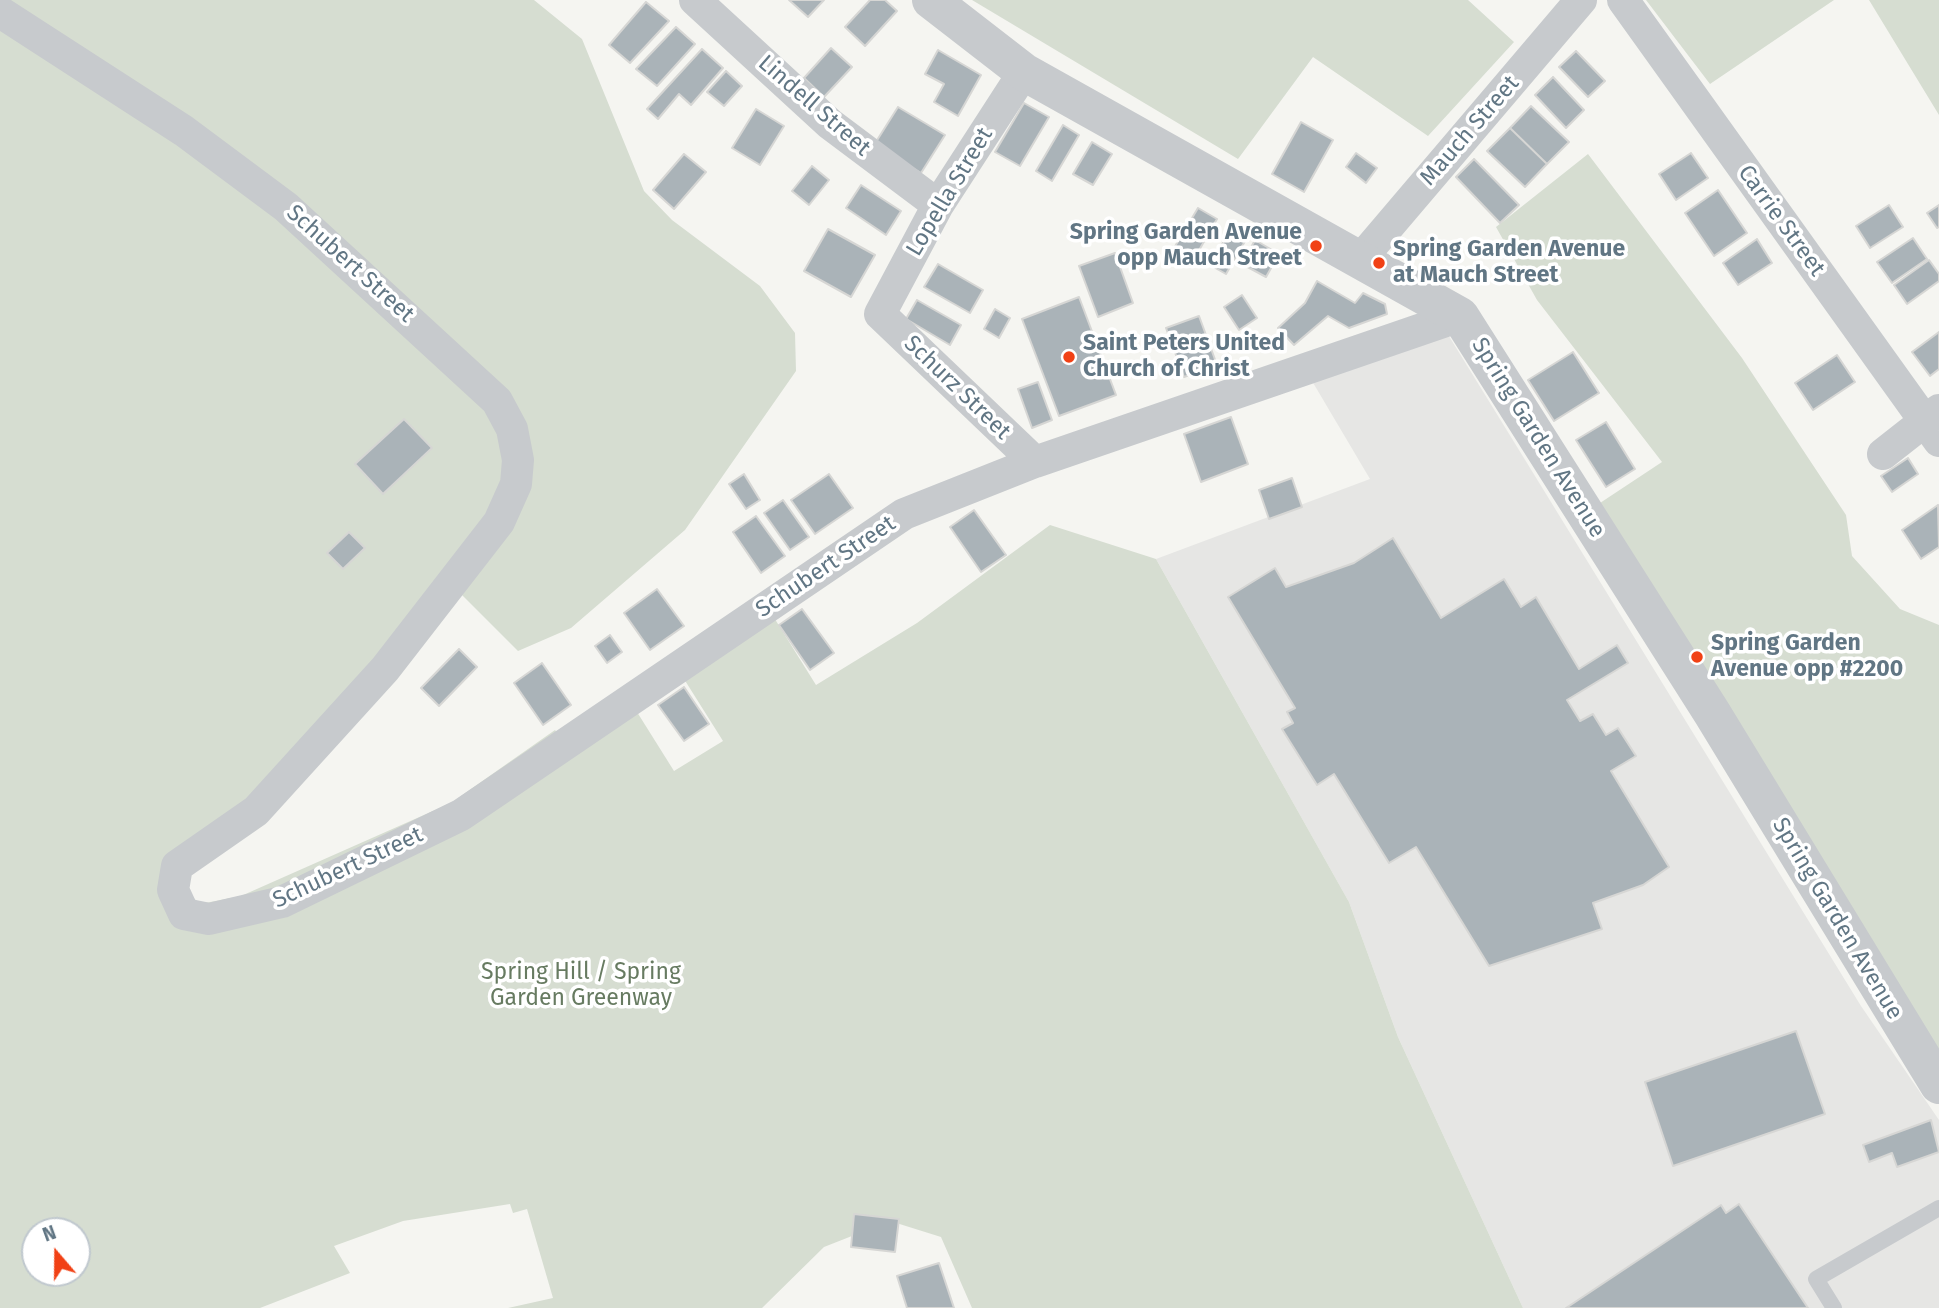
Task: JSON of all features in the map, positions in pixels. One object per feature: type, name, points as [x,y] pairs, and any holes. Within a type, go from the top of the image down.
[{"type":"street","name":"Lindell Street","points":[[695,0],[830,124],[938,205]]},
{"type":"street","name":"Spring Garden Avenue","points":[[932,0],[1024,72],[1460,316],[1712,713],[1939,1085]]},
{"type":"street","name":"Mauch Street","points":[[1359,261],[1581,0]]},
{"type":"street","name":"Carrie Street","points":[[1623,0],[1934,424]]},
{"type":"street","name":"Schubert Street","points":[[0,12],[184,131],[286,207],[497,401],[512,429],[518,460],[516,484],[499,522],[385,669],[256,811],[177,866],[173,890],[184,914],[209,919],[282,902],[461,815],[904,514],[1035,463],[1460,316]]},
{"type":"street","name":"Lopella Street","points":[[880,314],[938,205],[1024,72]]},
{"type":"street","name":"Schurz Street","points":[[880,314],[1035,463]]},
{"type":"street","points":[[1883,454],[1934,424]]},
{"type":"lane","points":[[1834,1308],[1816,1279],[1939,1208]]},
{"type":"shaded area","points":[[1447,333],[1861,1006],[1939,1120],[1939,1308],[1523,1308],[1398,1037],[1349,902],[1156,559],[1370,479],[1312,381]]},
{"type":"green space","name":"Spring Hill / Spring Garden Greenway","points":[[0,0],[534,0],[582,39],[644,191],[672,220],[760,286],[795,333],[796,371],[685,530],[571,628],[518,651],[460,593],[188,869],[184,889],[200,904],[241,896],[451,803],[555,730],[565,744],[637,712],[674,771],[723,741],[684,679],[773,616],[816,685],[917,623],[1050,525],[1156,559],[1349,902],[1398,1037],[1523,1308],[972,1308],[941,1237],[890,1221],[824,1247],[762,1308],[508,1308],[553,1298],[527,1209],[513,1213],[510,1204],[403,1221],[334,1246],[350,1273],[260,1308],[0,1308]]},
{"type":"green space","points":[[972,0],[1468,0],[1514,42],[1428,136],[1313,57],[1238,159]]},
{"type":"green space","points":[[1646,0],[1834,0],[1710,84]]},
{"type":"green space","points":[[1869,0],[1939,0],[1939,115]]},
{"type":"green space","points":[[1588,154],[1742,358],[1846,515],[1852,556],[1900,609],[1939,625],[1939,1053],[1600,503],[1662,462],[1537,300],[1496,227]]},
{"type":"building","points":[[789,0],[824,0],[808,17]]},
{"type":"building","points":[[870,0],[885,0],[897,11],[865,46],[845,27]]},
{"type":"building","points":[[646,2],[669,21],[630,63],[609,45]]},
{"type":"building","points":[[676,27],[695,44],[657,86],[636,69]]},
{"type":"building","points":[[831,48],[852,67],[824,97],[804,78]]},
{"type":"building","points":[[702,49],[723,68],[691,105],[679,94],[658,119],[647,109]]},
{"type":"building","points":[[938,50],[981,75],[958,116],[934,102],[944,84],[925,74]]},
{"type":"building","points":[[1576,51],[1605,81],[1588,97],[1559,67]]},
{"type":"building","points":[[726,71],[742,86],[724,106],[707,92]]},
{"type":"building","points":[[1553,77],[1584,110],[1566,128],[1535,95]]},
{"type":"building","points":[[1024,103],[1049,117],[1020,166],[995,152]]},
{"type":"building","points":[[1531,106],[1569,142],[1547,164],[1510,128]]},
{"type":"building","points":[[898,107],[945,135],[921,173],[874,145]]},
{"type":"building","points":[[756,109],[784,126],[760,165],[732,148]]},
{"type":"building","points":[[1301,122],[1333,140],[1304,192],[1272,174]]},
{"type":"building","points":[[1063,125],[1079,135],[1052,181],[1036,171]]},
{"type":"building","points":[[1510,128],[1547,164],[1525,187],[1487,151]]},
{"type":"building","points":[[1092,142],[1112,154],[1093,185],[1073,174]]},
{"type":"building","points":[[1356,153],[1377,168],[1366,183],[1346,167]]},
{"type":"building","points":[[1691,153],[1708,178],[1676,200],[1659,174]]},
{"type":"building","points":[[684,154],[706,172],[674,209],[653,190]]},
{"type":"building","points":[[1474,159],[1519,205],[1500,223],[1456,177]]},
{"type":"building","points":[[812,166],[829,180],[809,205],[792,191]]},
{"type":"building","points":[[861,185],[901,211],[886,235],[846,208]]},
{"type":"building","points":[[1718,190],[1747,233],[1714,256],[1685,213]]},
{"type":"building","points":[[1889,205],[1903,227],[1870,248],[1856,226]]},
{"type":"building","points":[[1939,205],[1939,227],[1937,228],[1927,213]]},
{"type":"building","points":[[1198,208],[1217,219],[1194,259],[1174,248]]},
{"type":"building","points":[[1232,227],[1248,236],[1226,274],[1210,265]]},
{"type":"building","points":[[828,229],[875,255],[851,297],[804,271]]},
{"type":"building","points":[[1913,238],[1927,259],[1892,283],[1877,262]]},
{"type":"building","points":[[1757,239],[1772,263],[1738,285],[1723,263]]},
{"type":"building","points":[[1255,240],[1279,254],[1266,277],[1242,264]]},
{"type":"building","points":[[1115,253],[1133,303],[1098,317],[1079,266]]},
{"type":"building","points":[[1929,260],[1939,274],[1939,281],[1907,304],[1894,285]]},
{"type":"building","points":[[938,264],[983,290],[970,313],[924,287]]},
{"type":"building","points":[[1317,281],[1355,303],[1363,293],[1385,304],[1387,314],[1349,328],[1328,316],[1294,345],[1278,328],[1305,303]]},
{"type":"building","points":[[1242,295],[1257,318],[1239,330],[1224,307]]},
{"type":"building","name":"Saint Peters United Church of Christ","points":[[1079,297],[1116,395],[1059,416],[1022,319]]},
{"type":"building","points":[[917,300],[961,325],[950,345],[906,319]]},
{"type":"building","points":[[995,309],[1010,318],[999,338],[984,329]]},
{"type":"building","points":[[1199,316],[1217,365],[1184,377],[1166,328]]},
{"type":"building","points":[[1939,332],[1939,369],[1930,376],[1912,352]]},
{"type":"building","points":[[1573,352],[1599,393],[1554,421],[1528,380]]},
{"type":"building","points":[[1837,355],[1855,382],[1813,410],[1795,383]]},
{"type":"building","points":[[1038,382],[1052,420],[1032,428],[1018,389]]},
{"type":"building","points":[[1231,417],[1248,464],[1201,482],[1184,434]]},
{"type":"building","points":[[404,419],[432,448],[383,494],[355,464]]},
{"type":"building","points":[[1606,422],[1635,469],[1606,487],[1576,440]]},
{"type":"building","points":[[1908,458],[1918,474],[1892,492],[1881,476]]},
{"type":"building","points":[[744,474],[760,500],[746,509],[729,484]]},
{"type":"building","points":[[829,474],[853,508],[815,534],[791,500]]},
{"type":"building","points":[[1292,478],[1302,507],[1269,519],[1259,490]]},
{"type":"building","points":[[783,500],[809,537],[790,550],[764,513]]},
{"type":"building","points":[[1938,505],[1939,547],[1921,559],[1902,530]]},
{"type":"building","points":[[974,510],[1006,555],[981,572],[950,527]]},
{"type":"building","points":[[756,516],[785,556],[761,573],[733,532]]},
{"type":"building","points":[[349,532],[365,548],[343,569],[327,553]]},
{"type":"building","points":[[1393,538],[1441,618],[1504,579],[1521,607],[1536,597],[1579,669],[1617,645],[1628,663],[1567,700],[1580,721],[1593,714],[1606,735],[1618,728],[1636,756],[1611,771],[1669,867],[1643,885],[1593,903],[1602,929],[1489,966],[1416,847],[1389,863],[1334,774],[1317,785],[1282,729],[1293,723],[1287,712],[1295,708],[1228,597],[1275,568],[1286,587],[1354,563]]},
{"type":"building","points":[[657,589],[684,626],[650,650],[624,613]]},
{"type":"building","points":[[802,609],[834,653],[810,670],[779,625]]},
{"type":"building","points":[[610,635],[622,652],[607,663],[595,646]]},
{"type":"building","points":[[459,649],[477,667],[439,706],[421,688]]},
{"type":"building","points":[[542,663],[571,705],[543,725],[514,683]]},
{"type":"building","points":[[684,687],[709,724],[684,741],[658,705]]},
{"type":"building","points":[[1796,1031],[1825,1114],[1673,1166],[1645,1082]]},
{"type":"building","points":[[1931,1120],[1939,1152],[1897,1167],[1892,1153],[1869,1162],[1863,1145]]},
{"type":"building","points":[[1739,1204],[1808,1308],[1566,1308],[1721,1205],[1726,1213]]},
{"type":"building","points":[[854,1214],[899,1219],[895,1252],[851,1247]]},
{"type":"building","points":[[939,1263],[954,1308],[907,1308],[897,1276]]},
{"type":"place","name":"Spring Garden Avenue opp Mauch Street","points":[[1316,246]]},
{"type":"place","name":"Spring Garden Avenue at Mauch Street","points":[[1379,263]]},
{"type":"place","name":"Saint Peters United Church of Christ","points":[[1069,357]]},
{"type":"place","name":"Spring Garden Avenue opp #2200","points":[[1697,657]]}]
